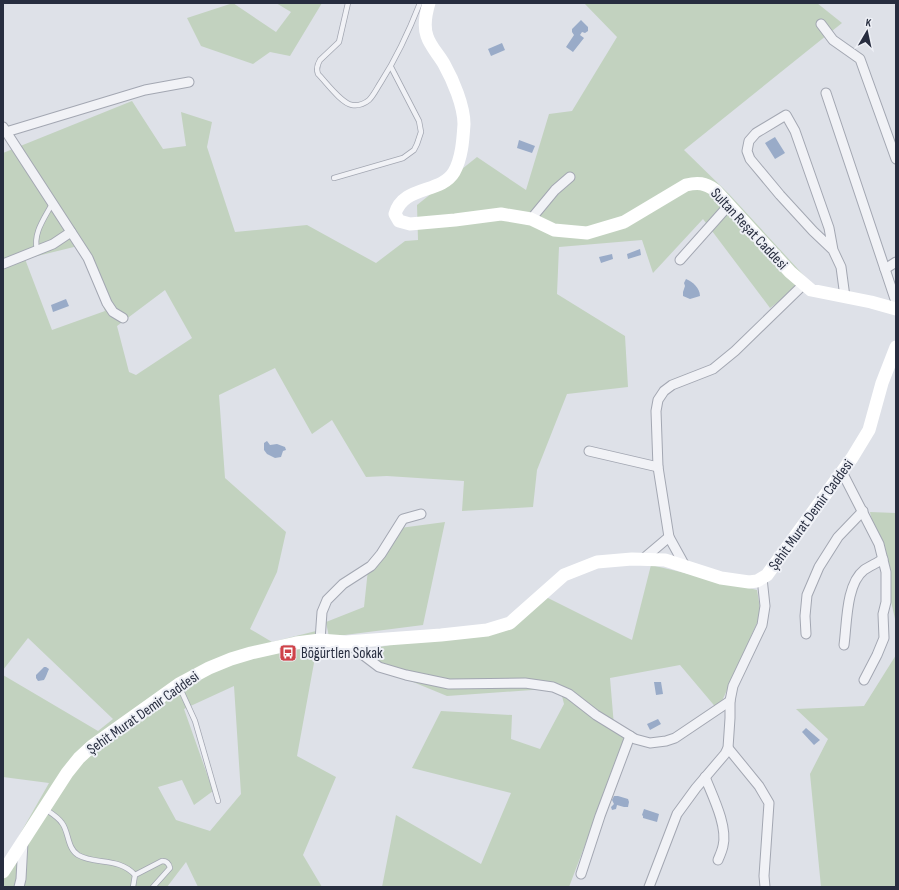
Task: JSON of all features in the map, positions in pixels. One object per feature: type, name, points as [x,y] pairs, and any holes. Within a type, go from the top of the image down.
[{"type":"street","name":"Sultan Reşat Caddesi","points":[[429,3],[425,18],[427,36],[445,66],[461,102],[464,123],[460,159],[454,173],[443,183],[415,193],[401,201],[395,214],[397,218],[404,223],[410,224],[455,220],[501,214],[531,219],[554,230],[587,233],[624,222],[686,185],[696,182],[707,184],[715,190],[790,272],[810,290],[871,302],[896,310]]},
{"type":"street","points":[[821,24],[834,40],[860,59],[896,159]]},
{"type":"street","points":[[123,318],[113,312],[107,304],[91,264],[5,130],[145,90],[189,82]]},
{"type":"street","points":[[826,93],[896,302]]},
{"type":"street","points":[[833,250],[813,231],[780,195],[750,159],[747,151],[749,141],[756,133],[786,115],[795,131],[829,228],[833,250],[841,267],[845,297]]},
{"type":"street","points":[[531,219],[555,190],[570,177]]},
{"type":"street","points":[[680,260],[729,205]]},
{"type":"street","points":[[3,264],[54,244],[71,232]]},
{"type":"street","points":[[885,269],[896,262]]},
{"type":"street","points":[[685,566],[668,537],[658,468],[656,411],[658,400],[664,391],[672,385],[713,369],[735,351],[804,284]]},
{"type":"street","name":"Şehit Murat Demir Caddesi","points":[[3,872],[67,773],[92,746],[178,684],[209,668],[251,652],[320,640],[346,642],[487,630],[510,623],[564,575],[597,562],[632,558],[665,560],[722,578],[749,582],[757,581],[767,575],[852,458],[869,430],[882,383],[893,360],[896,346]]},
{"type":"street","points":[[589,451],[658,468]]},
{"type":"street","points":[[842,472],[879,544],[886,572],[886,602],[883,614],[884,638],[864,680]]},
{"type":"street","points":[[806,634],[805,616],[807,595],[818,567],[838,537],[863,511]]},
{"type":"street","points":[[320,640],[322,612],[328,600],[343,584],[371,566],[382,554],[403,519],[421,514]]},
{"type":"street","points":[[642,559],[668,537]]},
{"type":"street","points":[[844,645],[853,583],[863,571],[883,559]]},
{"type":"street","points":[[649,887],[677,814],[705,777],[725,754],[728,748],[730,701],[733,686],[762,625],[765,606],[762,578]]},
{"type":"street","points":[[346,642],[379,667],[442,683],[524,683],[553,687],[569,694],[596,715],[635,739],[650,743],[671,740],[730,701]]},
{"type":"street","points":[[581,874],[600,816],[630,736]]},
{"type":"street","points":[[728,748],[759,786],[769,803],[764,876],[765,887]]},
{"type":"street","points":[[705,777],[720,817],[724,834],[724,845],[718,860]]},
{"type":"street","points":[[19,887],[22,879],[23,841]]},
{"type":"lane","points":[[348,3],[339,42],[318,63],[317,71],[318,74],[343,100],[352,105],[358,106],[370,99],[391,66],[410,30],[420,3]]},
{"type":"lane","points":[[334,178],[403,158],[409,155],[418,144],[421,132],[419,121],[391,66]]},
{"type":"lane","points":[[37,250],[36,240],[38,230],[52,204]]},
{"type":"lane","points":[[178,684],[195,721],[218,801]]},
{"type":"lane","points":[[44,808],[58,818],[63,824],[71,848],[75,853],[82,857],[121,865],[129,869],[135,875]]},
{"type":"lane","points":[[135,875],[162,861],[166,862],[170,868],[153,887]]},
{"type":"lane","points":[[133,887],[135,875]]},
{"type":"green space","points":[[233,3],[276,32],[291,12],[276,3],[322,3],[290,56],[270,52],[253,64],[201,46],[187,18]]},
{"type":"green space","points":[[584,3],[817,3],[842,23],[684,150],[729,194],[808,280],[770,308],[703,219],[653,273],[642,240],[559,247],[557,294],[625,336],[628,387],[567,394],[537,470],[533,507],[462,511],[464,481],[387,476],[366,477],[332,420],[312,434],[275,368],[219,395],[225,478],[286,532],[277,572],[250,629],[272,642],[320,630],[297,756],[336,777],[303,855],[322,887],[198,887],[186,862],[167,887],[3,887],[3,864],[49,783],[3,777],[3,675],[98,731],[113,719],[28,638],[3,670],[3,153],[132,101],[163,149],[186,146],[181,112],[212,122],[207,147],[235,232],[307,225],[376,263],[405,241],[418,240],[417,205],[477,157],[526,190],[549,114],[572,111],[617,37]],"holes":[[[78,246],[105,311],[52,330],[25,259]],[[165,290],[192,338],[136,375],[129,372],[117,326]],[[234,686],[241,794],[210,831],[176,820],[158,787],[182,780],[194,805],[213,791],[184,709]]]},
{"type":"green space","points":[[870,512],[896,513],[896,623]]},
{"type":"green space","points":[[445,522],[423,625],[329,637],[326,622],[364,607],[369,560],[400,528]]},
{"type":"green space","points":[[651,565],[757,590],[761,614],[718,710],[680,665],[610,678],[614,726],[625,740],[569,887],[382,887],[396,815],[481,864],[511,793],[412,768],[441,711],[512,715],[511,739],[540,749],[564,704],[560,688],[447,696],[367,663],[380,647],[515,620],[546,597],[632,640]]},
{"type":"green space","points":[[896,655],[896,887],[821,887],[810,774],[828,739],[796,709],[864,706]]},
{"type":"water","points":[[581,20],[588,27],[588,31],[585,33],[582,32],[580,35],[584,38],[573,52],[566,47],[574,35],[572,29]]},
{"type":"water","points":[[502,43],[505,50],[491,56],[488,49]]},
{"type":"water","points":[[775,137],[785,153],[775,159],[765,143]]},
{"type":"water","points":[[519,140],[535,146],[532,153],[517,148]]},
{"type":"water","points":[[640,249],[641,255],[628,259],[627,254]]},
{"type":"water","points":[[612,254],[613,259],[601,263],[599,257]]},
{"type":"water","points":[[686,279],[696,286],[699,290],[700,296],[690,299],[683,296],[685,286],[684,283]]},
{"type":"water","points":[[66,299],[69,306],[53,312],[51,305]]},
{"type":"water","points":[[267,441],[270,445],[277,444],[285,447],[286,450],[283,451],[281,457],[275,458],[267,454],[264,450],[264,443]]},
{"type":"water","points":[[44,667],[49,669],[44,680],[38,681],[36,675]]},
{"type":"water","points":[[654,682],[661,682],[663,694],[656,695]]},
{"type":"water","points":[[658,719],[661,724],[650,730],[647,724]]},
{"type":"water","points":[[806,728],[820,740],[814,745],[802,732]]},
{"type":"water","points":[[614,796],[628,799],[628,807],[617,805],[616,809],[612,810],[611,807],[614,804],[612,800]]},
{"type":"water","points":[[644,809],[659,814],[657,822],[643,818],[642,815]]},
{"type":"place","name":"Böğürtlen Sokak","points":[[288,653]]}]
